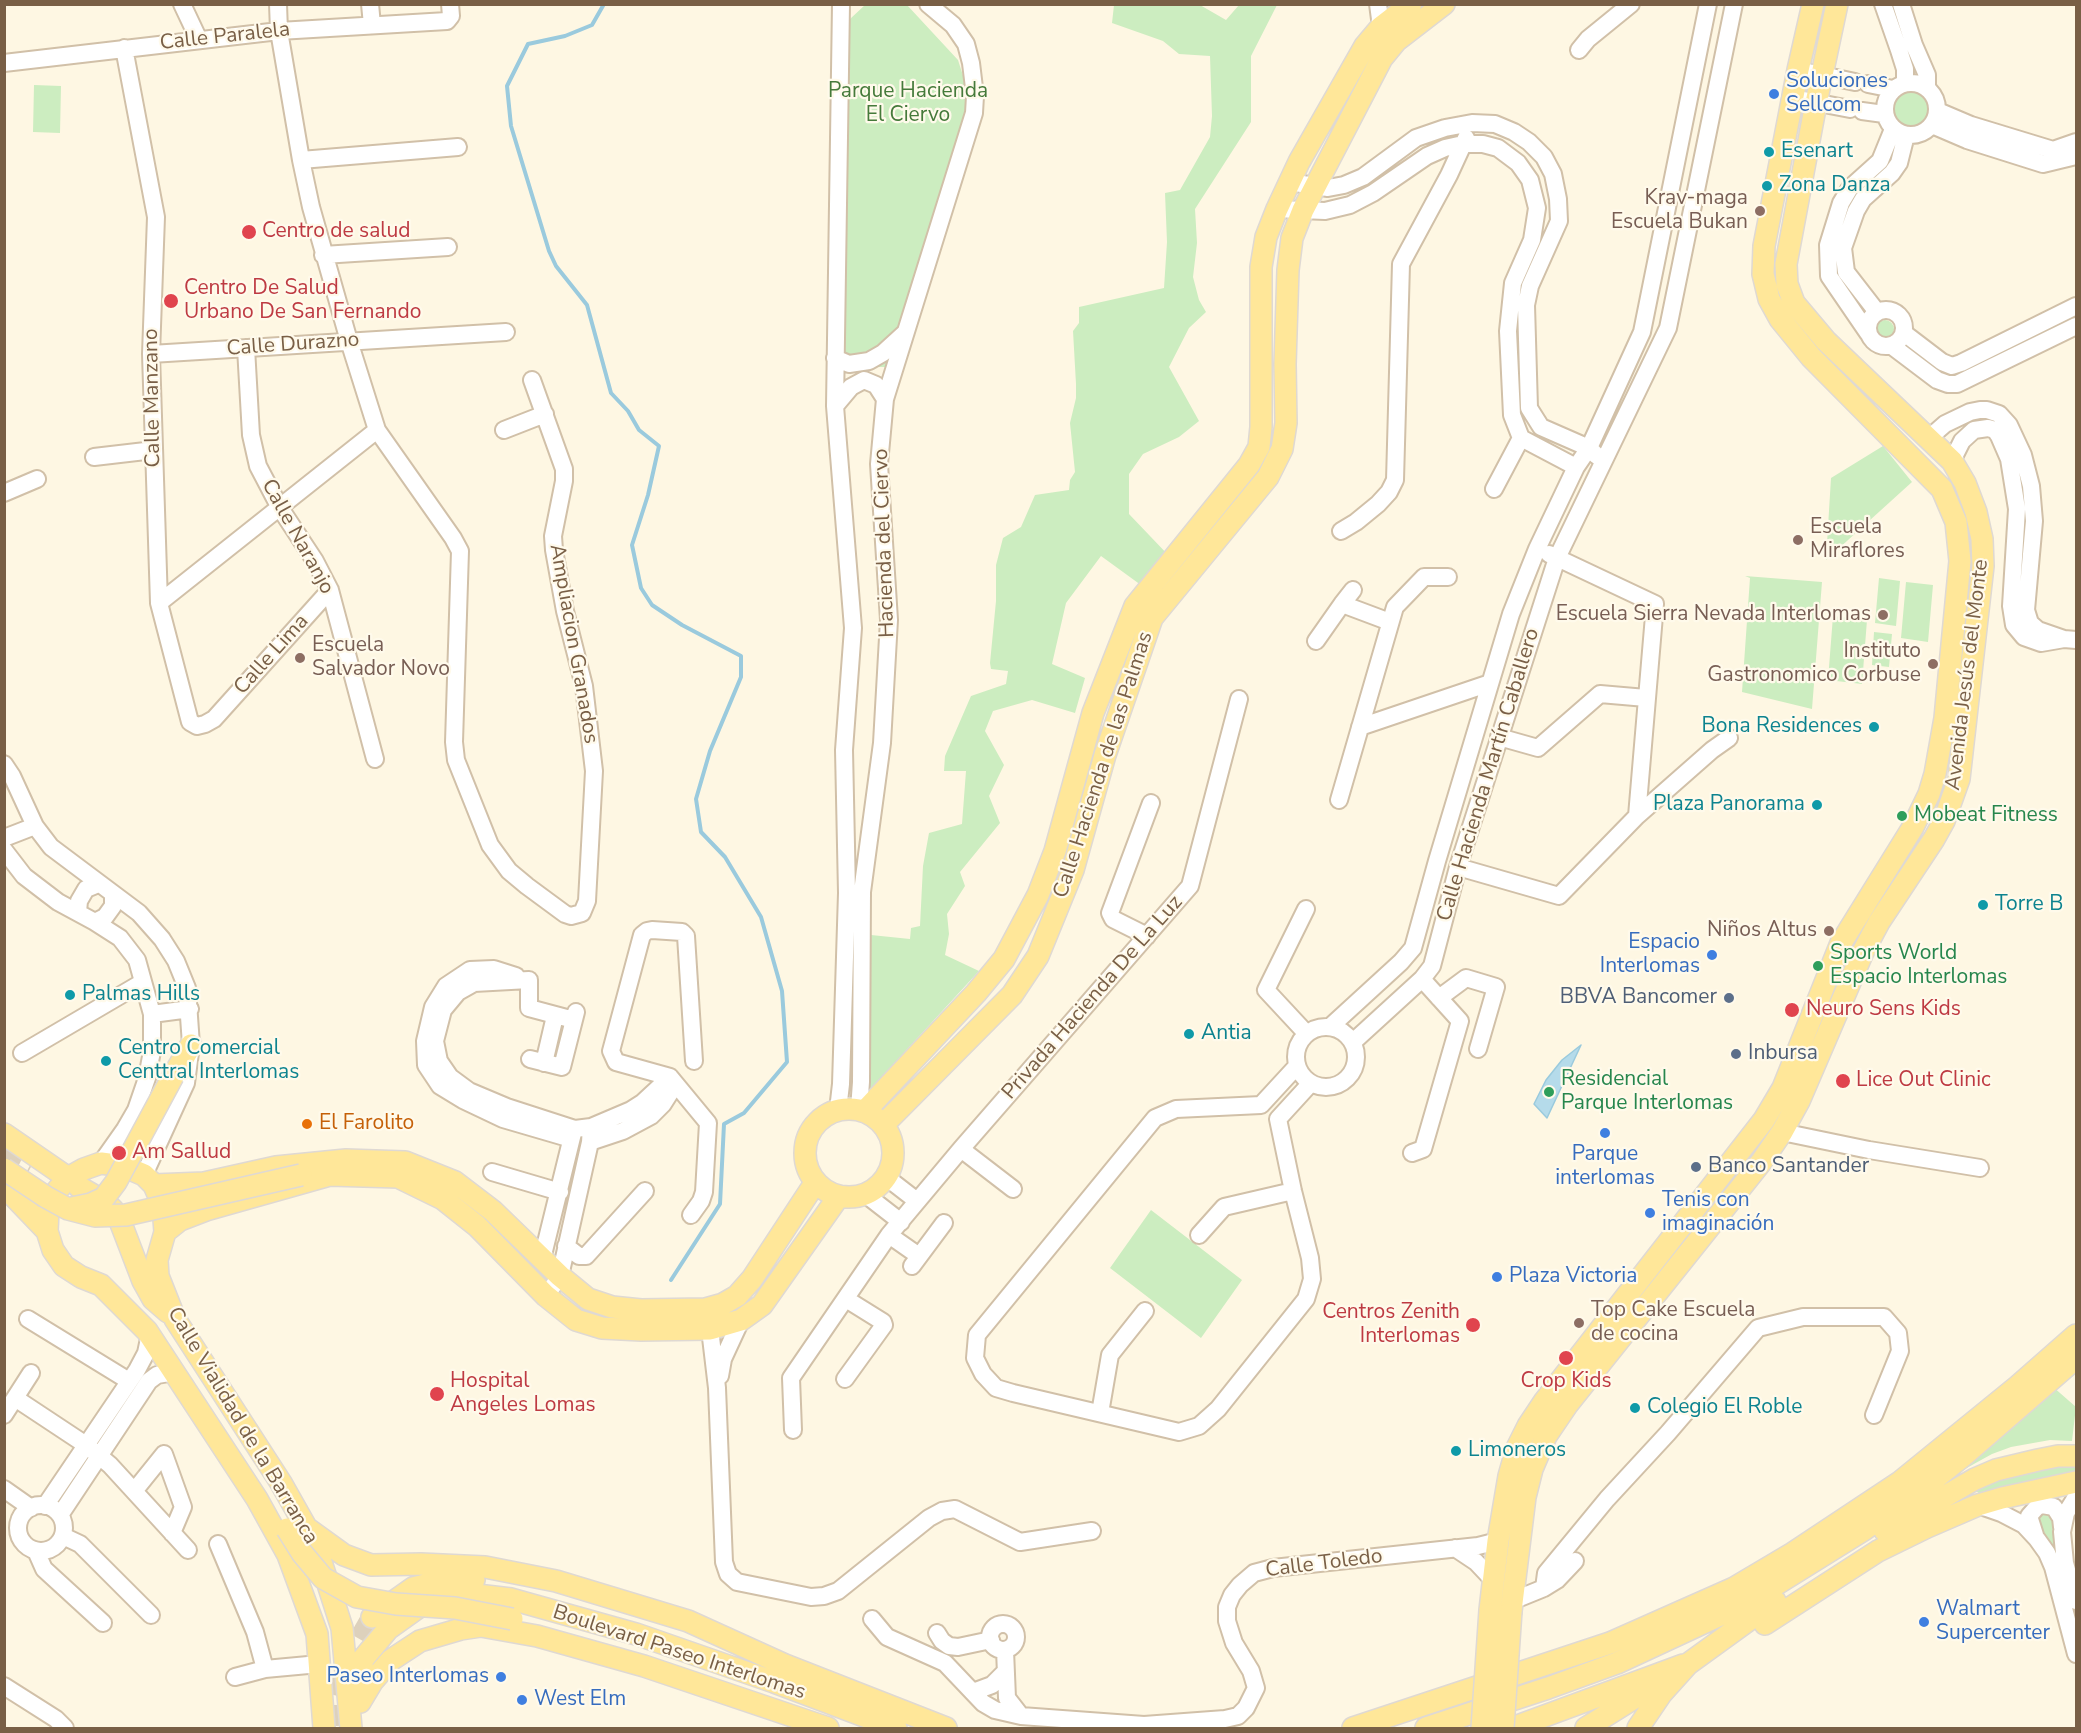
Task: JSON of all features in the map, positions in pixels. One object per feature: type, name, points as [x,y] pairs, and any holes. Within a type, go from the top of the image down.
[{"type":"main road","name":"Calle Hacienda de las Palmas","points":[[854,1110],[976,993],[1004,959],[1038,895],[1055,851],[1093,713],[1136,606],[1249,465],[1258,447],[1261,427],[1261,267],[1266,237],[1277,209],[1289,182],[1365,46],[1381,27],[1411,4]]},
{"type":"main road","name":"Calle Hacienda de las Palmas","points":[[884,1125],[1012,995],[1038,956],[1073,870],[1105,755],[1152,618],[1268,477],[1282,449],[1286,423],[1288,270],[1293,238],[1303,210],[1382,58],[1396,41],[1444,4]]},
{"type":"main road","name":"Avenida Jesús del Monte","points":[[1482,1728],[1532,1469],[1546,1436],[1594,1355],[1764,1120],[1783,1088],[1841,942],[1913,827],[1929,794],[1935,774],[1945,718],[1959,561],[1956,522],[1942,489],[1811,357],[1780,319],[1769,299],[1763,274],[1764,246],[1813,4]]},
{"type":"main road","name":"Avenida Jesús del Monte","points":[[1503,1728],[1504,1607],[1493,1580],[1509,1476],[1517,1449],[1544,1402],[1594,1355],[1762,1161],[1782,1132],[1799,1101],[1859,961],[1879,922],[1934,839],[1959,779],[1983,566],[1982,538],[1976,512],[1965,483],[1952,460],[1826,340],[1794,303],[1787,284],[1786,264],[1837,4]]},
{"type":"main road","points":[[1861,911],[1879,922]]},
{"type":"main road","points":[[68,1209],[91,1204],[104,1198],[116,1182],[191,1045]]},
{"type":"main road","points":[[854,1110],[876,1117],[884,1125],[891,1137],[894,1150],[892,1165],[886,1177],[877,1187],[866,1194],[852,1197],[839,1196],[815,1183],[807,1166],[805,1152],[807,1139],[814,1126],[823,1117],[854,1110]]},
{"type":"main road","points":[[4,1134],[105,1202],[113,1210],[120,1221],[143,1281],[153,1299],[175,1319]]},
{"type":"main road","points":[[47,1231],[48,1211],[55,1192],[101,1163],[123,1166],[149,1180],[204,1183],[276,1167],[346,1160],[405,1162],[454,1182],[493,1211],[560,1276],[588,1299],[612,1307],[641,1310],[705,1309],[723,1304],[737,1296],[752,1279],[815,1183]]},
{"type":"main road","points":[[20,1202],[40,1189],[44,1181],[45,1163]]},
{"type":"main road","points":[[4,1169],[45,1197],[68,1209],[95,1216],[126,1215],[301,1175],[398,1177],[443,1199],[477,1226],[546,1296],[576,1320],[602,1328],[641,1330],[710,1329],[741,1320],[762,1305],[839,1196]]},
{"type":"main road","points":[[165,1232],[180,1220],[206,1210],[330,1175]]},
{"type":"main road","name":"Calle Vialidad de la Barranca","points":[[149,1180],[163,1206],[165,1232],[157,1260],[158,1276],[175,1319],[281,1483],[297,1529],[321,1562],[336,1605],[342,1628],[339,1726]]},
{"type":"main road","points":[[204,1183],[198,1199],[206,1210]]},
{"type":"main road","name":"Calle Vialidad de la Barranca","points":[[4,1186],[47,1231],[53,1250],[64,1266],[81,1277],[101,1285],[150,1334],[257,1499],[288,1555],[317,1634],[319,1664],[339,1726]]},
{"type":"main road","points":[[101,1285],[130,1299],[162,1329],[297,1529],[302,1553],[323,1578],[357,1597],[396,1604],[455,1608],[512,1619],[633,1650],[704,1673],[786,1707],[806,1720]]},
{"type":"main road","points":[[1353,1728],[1610,1643],[1734,1588],[1900,1482],[2018,1386],[2076,1335]]},
{"type":"main road","points":[[1426,1728],[1617,1663],[1746,1603],[1865,1529],[1923,1488],[2076,1358]]},
{"type":"main road","points":[[1647,1725],[1682,1670],[1753,1615],[1905,1518],[1986,1474],[2015,1464],[2058,1456],[2076,1456]]},
{"type":"main road","points":[[1647,1725],[1718,1656],[1760,1626],[1878,1551],[1978,1505],[2076,1482]]},
{"type":"main road","points":[[1966,1485],[1978,1505]]},
{"type":"main road","name":"Boulevard Paseo Interlomas","points":[[297,1529],[344,1555],[371,1565],[421,1564],[485,1567],[556,1581],[688,1621],[784,1665],[946,1728]]},
{"type":"main road","points":[[372,1617],[413,1588],[454,1578],[497,1582],[737,1644]]},
{"type":"main road","name":"Boulevard Paseo Interlomas","points":[[339,1726],[363,1659],[388,1629],[423,1604],[460,1593],[511,1599],[636,1634],[896,1728]]},
{"type":"main road","points":[[309,1614],[314,1620],[322,1623],[330,1620],[335,1614],[336,1605]]},
{"type":"main road","points":[[339,1726],[391,1659],[420,1641],[461,1629],[481,1626],[537,1636],[644,1666],[828,1728]]},
{"type":"main road","points":[[1512,1728],[1632,1690],[1718,1656]]},
{"type":"main road","points":[[704,1673],[774,1682]]},
{"type":"main road","points":[[1632,1690],[1643,1704],[1647,1725]]},
{"type":"main road","points":[[1586,1728],[1623,1706],[1632,1690]]},
{"type":"street","points":[[182,4],[199,40]]},
{"type":"street","points":[[159,603],[377,430],[324,255],[301,160],[279,31],[278,4]]},
{"type":"street","points":[[370,4],[372,25]]},
{"type":"street","name":"Hacienda del Ciervo","points":[[841,4],[835,406],[852,628],[844,750],[847,893],[841,1084],[854,1110]]},
{"type":"street","name":"Hacienda del Ciervo","points":[[854,1110],[861,1082],[862,892],[882,743],[889,620],[879,464],[885,399],[974,113],[974,85],[966,44],[953,25],[928,4]]},
{"type":"street","points":[[1378,4],[1381,27]]},
{"type":"street","points":[[1579,50],[1588,39],[1631,4]]},
{"type":"street","name":"Calle Hacienda Martín Caballero","points":[[1330,1027],[1401,962],[1413,948],[1511,614],[1537,549],[1576,467],[1589,448],[1642,332],[1708,4]]},
{"type":"street","name":"Calle Hacienda Martín Caballero","points":[[1353,1042],[1422,979],[1432,966],[1458,867],[1557,558],[1668,328],[1734,4]]},
{"type":"street","points":[[1883,4],[1905,69],[1899,86],[1886,100],[1884,114]]},
{"type":"street","points":[[1901,4],[1914,45],[1927,75],[1927,87]]},
{"type":"street","name":"Calle Paralela","points":[[4,63],[279,31],[372,25],[448,13]]},
{"type":"street","name":"Calle Manzano","points":[[124,48],[156,217],[151,354],[159,603],[190,722],[196,726],[214,719]]},
{"type":"street","points":[[1793,99],[1884,114],[1900,132],[1921,134],[1935,118],[1935,98],[1927,87],[1917,83],[1899,86],[1862,83],[1798,70]]},
{"type":"street","points":[[1935,118],[1971,125],[2053,150],[2076,142]]},
{"type":"street","points":[[1935,118],[1967,140],[2043,164],[2076,156]]},
{"type":"street","points":[[1289,182],[1328,188],[1344,185],[1369,173],[1416,138],[1445,128],[1472,123],[1495,124],[1514,132],[1544,157],[1553,174],[1559,221],[1530,286],[1526,305],[1529,408],[1541,426],[1589,448],[1598,458],[1582,507]]},
{"type":"street","points":[[1341,531],[1378,504],[1389,492],[1395,480],[1401,264],[1449,175],[1472,123]]},
{"type":"street","points":[[1877,312],[1846,272],[1844,248],[1856,211],[1863,199],[1892,173],[1899,163],[1900,132]]},
{"type":"street","points":[[1900,132],[1880,161],[1850,188],[1841,203],[1828,245],[1830,276],[1873,341],[1882,346],[1898,340],[1952,366],[2076,306]]},
{"type":"street","points":[[1277,209],[1325,211],[1350,205],[1373,193],[1427,156],[1445,148],[1463,144],[1483,144],[1498,148],[1518,163],[1530,180],[1537,208],[1532,240],[1513,283],[1508,331],[1512,415],[1521,438],[1576,467]]},
{"type":"street","points":[[301,160],[458,147]]},
{"type":"street","points":[[1427,156],[1449,175]]},
{"type":"street","points":[[1369,173],[1387,183]]},
{"type":"street","points":[[1369,173],[1373,193]]},
{"type":"street","points":[[324,255],[448,247]]},
{"type":"street","points":[[1868,333],[1871,317],[1877,312],[1888,309],[1898,313],[1904,322],[1898,340]]},
{"type":"street","points":[[1898,340],[1938,380],[1948,384],[1957,384],[2076,326]]},
{"type":"street","name":"Calle Durazno","points":[[151,354],[506,332]]},
{"type":"street","points":[[835,358],[849,364],[869,361],[883,353],[907,332]]},
{"type":"street","name":"Calle Naranjo","points":[[246,348],[251,435],[258,466],[280,508],[315,561],[330,590],[375,759]]},
{"type":"street","name":"Ampliacion Granados","points":[[377,430],[460,551],[454,742],[456,760],[462,778],[490,845],[509,871],[526,886],[565,914],[571,916],[582,913],[587,901],[594,771],[584,686],[565,611],[554,550],[553,536],[564,481],[564,469],[532,380]]},
{"type":"street","points":[[835,406],[850,387],[864,380],[876,385],[885,399]]},
{"type":"street","points":[[1929,438],[1945,424],[1970,412],[1980,410],[1999,414],[2009,424],[2023,455],[2032,498],[2034,521],[2025,610],[2030,622],[2038,630],[2070,640]]},
{"type":"street","points":[[504,430],[545,414]]},
{"type":"street","points":[[1952,460],[1962,441],[1974,430],[1988,428],[1995,430],[1999,436],[2009,459],[2017,509],[2010,606],[2014,625],[2024,637],[2041,643],[2070,640]]},
{"type":"street","points":[[1494,489],[1521,438]]},
{"type":"street","points":[[94,457],[154,450]]},
{"type":"street","points":[[4,493],[37,479]]},
{"type":"street","points":[[1537,549],[1655,604],[1637,816]]},
{"type":"street","points":[[1339,800],[1395,607],[1424,577],[1448,577]]},
{"type":"street","name":"Calle Lima","points":[[214,719],[330,590]]},
{"type":"street","points":[[1316,641],[1353,590]]},
{"type":"street","points":[[1342,604],[1390,622]]},
{"type":"street","points":[[1360,727],[1490,683]]},
{"type":"street","points":[[1499,737],[1538,748],[1599,694],[1646,698]]},
{"type":"street","name":"Privada Hacienda De La Luz","points":[[793,1430],[791,1378],[890,1236],[961,1149],[1190,886],[1239,699]]},
{"type":"street","points":[[1458,867],[1559,896],[1637,816],[1712,750],[1729,738]]},
{"type":"street","points":[[4,764],[35,826],[51,847],[139,913],[162,939],[176,961],[187,988],[191,1045],[186,1083],[159,1139],[149,1180]]},
{"type":"street","points":[[844,799],[873,802]]},
{"type":"street","points":[[1147,936],[1113,919],[1110,913],[1151,803]]},
{"type":"street","points":[[4,838],[35,826]]},
{"type":"street","points":[[4,850],[24,876],[58,902],[120,938],[137,960],[152,1014],[152,1051],[147,1078],[136,1110],[126,1129],[101,1163]]},
{"type":"street","points":[[78,912],[79,901],[86,889],[98,884]]},
{"type":"street","points":[[95,922],[105,917],[113,906],[113,895]]},
{"type":"street","points":[[1306,909],[1266,990],[1306,1033]]},
{"type":"street","points":[[691,1215],[701,1201],[704,1192],[709,1127],[706,1119],[670,1077],[616,1062],[611,1051],[642,935],[647,932],[682,932],[686,936],[694,1061]]},
{"type":"street","points":[[1439,998],[1466,978],[1497,987],[1478,1049]]},
{"type":"street","points":[[1412,1153],[1423,1149],[1460,1021],[1422,979]]},
{"type":"street","points":[[555,1016],[537,1061],[560,1068],[564,1065],[575,1016],[555,1016],[529,1008],[529,980],[474,983],[458,992],[443,1011],[435,1041],[439,1061],[450,1077],[469,1091],[582,1134],[623,1131],[651,1116],[670,1093],[670,1077]]},
{"type":"street","points":[[22,1053],[143,982]]},
{"type":"street","points":[[976,993],[999,1009]]},
{"type":"street","points":[[152,1014],[190,1009]]},
{"type":"street","points":[[1317,1027],[1330,1027],[1343,1031],[1353,1042],[1357,1057],[1352,1073],[1341,1084],[1325,1088],[1310,1084],[1296,1067],[1294,1055],[1298,1043],[1306,1033],[1317,1027]]},
{"type":"street","points":[[1296,1067],[1261,1106],[1176,1109],[1155,1118],[977,1335],[975,1358],[982,1374],[996,1388],[1179,1432],[1199,1426],[1218,1409],[1306,1299],[1312,1280],[1310,1258],[1278,1119],[1310,1084]]},
{"type":"street","points":[[126,1129],[140,1142],[159,1139]]},
{"type":"street","points":[[1782,1132],[1869,1150],[1980,1168]]},
{"type":"street","points":[[542,1259],[560,1192],[582,1134]]},
{"type":"street","points":[[546,1296],[560,1276],[582,1134]]},
{"type":"street","points":[[961,1149],[1013,1189]]},
{"type":"street","points":[[492,1172],[560,1192]]},
{"type":"street","points":[[886,1177],[917,1201]]},
{"type":"street","points":[[566,1246],[579,1256],[586,1256],[645,1191]]},
{"type":"street","points":[[1200,1235],[1224,1207],[1293,1191]]},
{"type":"street","points":[[866,1194],[901,1222]]},
{"type":"street","points":[[890,1236],[915,1261],[944,1223]]},
{"type":"street","points":[[844,1378],[884,1324],[846,1299]]},
{"type":"street","points":[[1100,1413],[1110,1355],[1146,1311]]},
{"type":"street","points":[[1544,1588],[1546,1573],[1607,1498],[1668,1433],[1758,1328],[1803,1317],[1884,1317],[1898,1333],[1900,1351],[1874,1415]]},
{"type":"street","points":[[28,1319],[129,1381]]},
{"type":"street","points":[[717,1388],[723,1359],[741,1320]]},
{"type":"street","points":[[710,1329],[717,1388],[724,1562],[728,1574],[737,1582],[811,1597],[824,1596],[838,1591],[929,1518],[942,1511],[955,1509],[1020,1542],[1092,1531]]},
{"type":"street","points":[[60,1515],[92,1450],[142,1361],[150,1334]]},
{"type":"street","points":[[4,1415],[31,1372]]},
{"type":"street","points":[[104,1623],[44,1569],[36,1551],[12,1535],[25,1513],[38,1507],[92,1450],[151,1378],[162,1373],[175,1372]]},
{"type":"street","points":[[15,1398],[92,1450],[135,1490],[188,1550]]},
{"type":"street","points":[[135,1490],[164,1454],[183,1507],[172,1533]]},
{"type":"street","points":[[4,1489],[38,1507],[56,1511],[60,1515],[64,1525],[63,1536],[52,1548],[36,1551]]},
{"type":"street","points":[[2062,1528],[2066,1513],[2076,1497]]},
{"type":"street","points":[[2076,1601],[2062,1547],[2061,1518],[2054,1507],[2042,1504],[2029,1516],[2030,1524],[2053,1567],[2076,1654]]},
{"type":"street","points":[[1978,1505],[2018,1521],[2037,1539]]},
{"type":"street","points":[[63,1536],[80,1544],[152,1616]]},
{"type":"street","name":"Calle Toledo","points":[[872,1619],[888,1637],[945,1663],[983,1703],[995,1710],[1021,1716],[1144,1725],[1226,1719],[1238,1716],[1246,1708],[1256,1688],[1251,1671],[1229,1633],[1227,1622],[1227,1607],[1240,1585],[1254,1573],[1273,1568],[1478,1546],[1498,1541]]},
{"type":"street","points":[[218,1544],[255,1632],[265,1669]]},
{"type":"street","points":[[1455,1548],[1476,1562],[1493,1580]]},
{"type":"street","points":[[1504,1607],[1557,1580],[1575,1561]]},
{"type":"street","points":[[937,1633],[949,1646],[958,1647],[991,1640],[995,1647],[1005,1650],[1006,1698],[1021,1716]]},
{"type":"street","points":[[235,1677],[265,1669],[319,1664]]},
{"type":"street","points":[[973,1692],[984,1690],[992,1685],[1005,1672]]},
{"type":"street","points":[[4,1686],[57,1725]]},
{"type":"green space","name":"Parque Hacienda El Ciervo","points":[[865,5],[907,5],[958,60],[972,104],[887,367],[843,367],[850,19]]},
{"type":"green space","points":[[1114,5],[1200,5],[1226,20],[1239,5],[1277,5],[1251,56],[1251,122],[1195,209],[1197,243],[1193,277],[1199,300],[1206,312],[1189,328],[1169,367],[1199,421],[1179,437],[1143,454],[1129,474],[1129,514],[1171,558],[1145,588],[1101,556],[1066,603],[1052,664],[1085,678],[1075,713],[1032,700],[993,711],[985,731],[1004,765],[989,796],[1000,823],[960,872],[965,886],[947,914],[949,934],[945,955],[979,971],[867,1093],[871,935],[910,939],[911,928],[920,926],[923,866],[929,833],[962,824],[966,771],[944,771],[945,756],[971,696],[1006,684],[1008,671],[991,669],[990,663],[996,601],[996,565],[1003,538],[1021,527],[1035,495],[1069,490],[1070,480],[1075,472],[1070,423],[1076,398],[1073,331],[1079,323],[1079,307],[1164,288],[1167,242],[1165,193],[1180,190],[1210,137],[1212,116],[1210,56],[1179,54],[1163,41],[1112,23]]},
{"type":"green space","points":[[34,85],[61,86],[60,133],[33,132]]},
{"type":"green space","points":[[1910,91],[1922,97],[1928,109],[1922,121],[1910,127],[1898,121],[1892,109],[1898,97]]},
{"type":"green space","points":[[1881,320],[1889,320],[1894,325],[1892,336],[1881,338],[1876,333],[1876,325]]},
{"type":"green space","points":[[1883,446],[1912,482],[1826,560],[1831,478]]},
{"type":"green space","points":[[1745,576],[1822,582],[1812,709],[1742,692],[1750,578]]},
{"type":"green space","points":[[1879,578],[1900,581],[1896,626],[1875,623]]},
{"type":"green space","points":[[1906,582],[1933,585],[1928,642],[1901,638]]},
{"type":"green space","points":[[1833,616],[1867,620],[1862,684],[1828,680]]},
{"type":"green space","points":[[1874,632],[1892,634],[1889,667],[1872,665]]},
{"type":"green space","points":[[1151,1210],[1242,1280],[1201,1338],[1110,1268]]},
{"type":"green space","points":[[2052,1386],[2076,1407],[2072,1441],[2050,1440],[2011,1447],[1992,1454],[1954,1475]]},
{"type":"green space","points":[[2076,1456],[2076,1476],[1983,1496],[1976,1491],[1975,1486]]},
{"type":"green space","points":[[2045,1510],[2053,1512],[2058,1554],[2037,1522],[2039,1514]]},
{"type":"water","name":"Residencial Parque Interlomas","points":[[1581,1045],[1547,1118],[1534,1104],[1546,1080],[1562,1060]]},
{"type":"waterway","points":[[604,4],[592,25],[565,36],[528,44],[507,86],[511,126],[549,251],[556,266],[587,305],[611,393],[628,411],[639,430],[659,446],[648,495],[632,545],[641,588],[652,605],[682,625],[741,656],[741,677],[710,751],[696,799],[701,832],[725,857],[761,917],[782,991],[787,1062],[744,1113],[724,1124],[720,1204],[671,1280]]},
{"type":"tunnel","points":[[4,1148],[33,1163]]},
{"type":"tunnel","points":[[335,1726],[334,1696],[340,1673],[372,1617]]},
{"type":"place","name":"Soluciones Sellcom","points":[[1774,94]]},
{"type":"place","name":"Esenart","points":[[1769,152]]},
{"type":"place","name":"Zona Danza","points":[[1767,186]]},
{"type":"place","name":"Krav-maga Escuela Bukan","points":[[1760,211]]},
{"type":"place","name":"Centro de salud","points":[[249,232]]},
{"type":"place","name":"Centro De Salud Urbano De San Fernando","points":[[171,301]]},
{"type":"place","name":"Escuela Miraflores","points":[[1798,540]]},
{"type":"place","name":"Escuela Sierra Nevada Interlomas","points":[[1883,615]]},
{"type":"place","name":"Escuela Salvador Novo","points":[[300,658]]},
{"type":"place","name":"Instituto Gastronomico Corbuse","points":[[1933,664]]},
{"type":"place","name":"Bona Residences","points":[[1874,727]]},
{"type":"place","name":"Plaza Panorama","points":[[1817,805]]},
{"type":"place","name":"Mobeat Fitness","points":[[1902,816]]},
{"type":"place","name":"Torre B","points":[[1983,905]]},
{"type":"place","name":"Niños Altus","points":[[1829,931]]},
{"type":"place","name":"Espacio Interlomas","points":[[1712,955]]},
{"type":"place","name":"Sports World Espacio Interlomas","points":[[1818,966]]},
{"type":"place","name":"Palmas Hills","points":[[70,995]]},
{"type":"place","name":"BBVA Bancomer","points":[[1729,998]]},
{"type":"place","name":"Neuro Sens Kids","points":[[1792,1010]]},
{"type":"place","name":"Antia","points":[[1189,1034]]},
{"type":"place","name":"Inbursa","points":[[1736,1054]]},
{"type":"place","name":"Centro Comercial Centtral Interlomas","points":[[106,1061]]},
{"type":"place","name":"Lice Out Clinic","points":[[1843,1081]]},
{"type":"place","name":"Residencial Parque Interlomas","points":[[1549,1092]]},
{"type":"place","name":"El Farolito","points":[[307,1124]]},
{"type":"place","name":"Parque interlomas","points":[[1605,1133]]},
{"type":"place","name":"Am Sallud","points":[[119,1153]]},
{"type":"place","name":"Banco Santander","points":[[1696,1167]]},
{"type":"place","name":"Tenis con imaginación","points":[[1650,1213]]},
{"type":"place","name":"Plaza Victoria","points":[[1497,1277]]},
{"type":"place","name":"Top Cake Escuela de cocina","points":[[1579,1323]]},
{"type":"place","name":"Centros Zenith Interlomas","points":[[1473,1325]]},
{"type":"place","name":"Crop Kids","points":[[1566,1358]]},
{"type":"place","name":"Hospital Angeles Lomas","points":[[437,1394]]},
{"type":"place","name":"Colegio El Roble","points":[[1635,1408]]},
{"type":"place","name":"Limoneros","points":[[1456,1451]]},
{"type":"place","name":"Walmart Supercenter","points":[[1924,1622]]},
{"type":"place","name":"Paseo Interlomas","points":[[501,1677]]},
{"type":"place","name":"West Elm","points":[[522,1700]]}]
